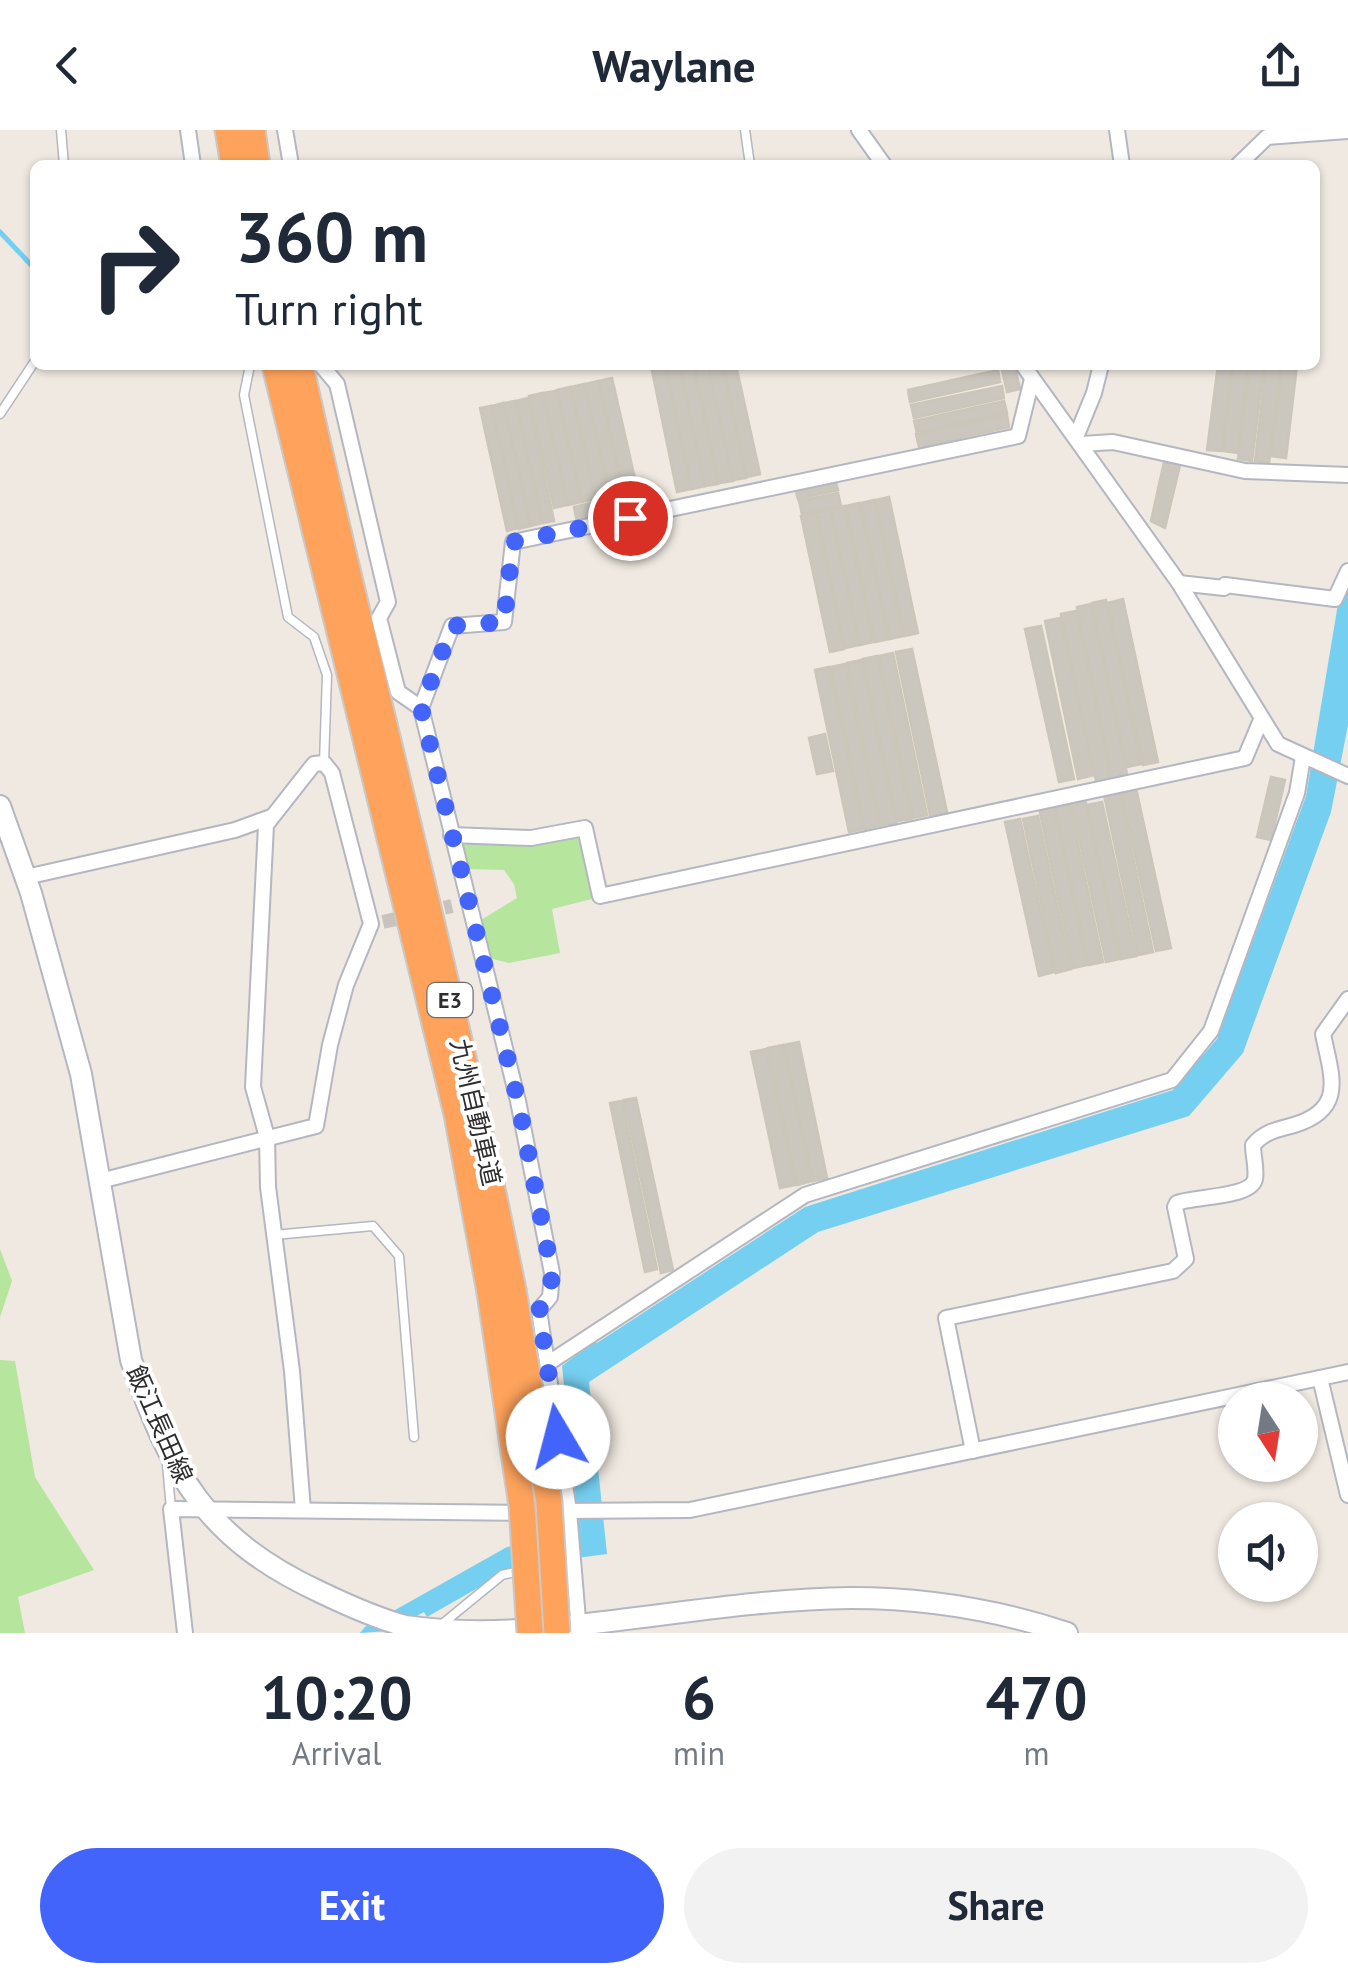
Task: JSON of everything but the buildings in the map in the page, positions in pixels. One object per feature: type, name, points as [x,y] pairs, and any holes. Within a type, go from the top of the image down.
[{"type":"highway","points":[[228,130],[233,160]]},
{"type":"highway","points":[[252,130],[257,160]]},
{"type":"highway","name":"九州自動車道","points":[[290,376],[549,1502],[571,1630]]},
{"type":"highway","name":"九州自動車道","points":[[501,1291],[530,1633]]},
{"type":"main road","name":"飯江長田線","points":[[0,806],[5,844],[26,877],[81,1074],[131,1360],[164,1444],[187,1488],[228,1536],[292,1580],[379,1617],[432,1632],[571,1630],[762,1604],[851,1598],[931,1602],[1022,1618],[1067,1633]]},
{"type":"street","points":[[188,130],[192,160]]},
{"type":"street","points":[[286,130],[290,160]]},
{"type":"street","points":[[859,130],[880,160]]},
{"type":"street","points":[[1117,130],[1121,160]]},
{"type":"street","points":[[1243,160],[1267,137],[1348,131]]},
{"type":"street","points":[[325,370],[337,384],[388,602],[379,618],[398,692],[421,708]]},
{"type":"street","points":[[1026,370],[1179,583],[1278,744],[1347,776]]},
{"type":"street","points":[[1079,441],[1101,370]]},
{"type":"street","points":[[571,1630],[572,1511],[539,1310],[550,1297],[552,1273],[518,1101],[421,708],[452,626],[504,622],[513,542],[1018,436],[1032,379]]},
{"type":"street","points":[[1079,441],[1113,442],[1245,471],[1348,475]]},
{"type":"street","points":[[1179,583],[1335,599],[1348,571]]},
{"type":"street","points":[[452,835],[531,838],[586,828],[600,896],[1245,758],[1261,720]]},
{"type":"street","points":[[547,1364],[806,1195],[1172,1080],[1211,1030],[1297,793],[1304,758]]},
{"type":"street","points":[[100,1181],[267,1137],[316,1126],[346,984],[377,923],[332,773],[324,763],[314,764],[266,825],[253,1087],[267,1137],[268,1187],[292,1371],[303,1510]]},
{"type":"street","points":[[26,877],[235,830],[276,816]]},
{"type":"street","points":[[452,906],[469,904]]},
{"type":"street","points":[[973,1452],[946,1318],[1182,1266],[1186,1259],[1177,1203],[1242,1192],[1252,1186],[1256,1178],[1252,1145],[1262,1134],[1301,1123],[1328,1104],[1334,1092],[1323,1034],[1348,999]]},
{"type":"street","points":[[185,1633],[171,1509],[491,1514],[690,1510],[1348,1372]]},
{"type":"street","points":[[1320,1378],[1348,1495]]},
{"type":"lane","points":[[61,130],[64,160]]},
{"type":"lane","points":[[745,130],[749,160]]},
{"type":"lane","points":[[0,414],[30,369]]},
{"type":"lane","points":[[249,370],[244,396],[288,617],[314,637],[327,675],[324,763]]},
{"type":"lane","points":[[274,1235],[373,1226],[399,1256],[414,1438]]},
{"type":"lane","points":[[164,1444],[171,1509]]},
{"type":"lane","points":[[432,1632],[502,1575],[574,1561]]},
{"type":"green space","points":[[579,833],[592,899],[552,909],[560,953],[509,963],[489,958],[481,920],[517,898],[514,884],[504,870],[467,869],[460,843],[466,839]]},
{"type":"green space","points":[[0,1249],[12,1281],[0,1317]]},
{"type":"green space","points":[[0,1360],[15,1361],[35,1477],[94,1570],[18,1597],[25,1633],[0,1633]]},
{"type":"water","points":[[1348,582],[1348,725],[1331,812],[1243,1053],[1189,1116],[818,1232],[589,1382],[607,1554],[516,1566],[427,1617],[424,1612],[388,1631],[360,1633],[507,1547],[580,1537],[562,1366],[594,1342],[805,1207],[1173,1090],[1217,1039],[1306,796],[1338,604]]},
{"type":"waterway","points":[[0,232],[30,264]]},
{"type":"tunnel","points":[[383,922],[452,906]]},
{"type":"route","points":[[558,1437],[539,1310],[550,1297],[552,1273],[518,1101],[421,708],[452,626],[504,622],[513,542],[630,518]]}]
